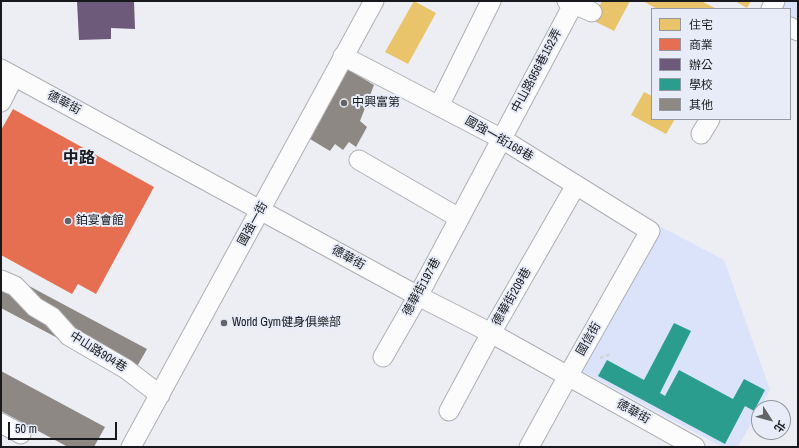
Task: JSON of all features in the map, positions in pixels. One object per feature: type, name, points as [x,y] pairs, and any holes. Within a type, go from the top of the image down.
[{"type":"street","name":"國強一街","points":[[131,447],[374,1]]},
{"type":"street","points":[[439,106],[491,1]]},
{"type":"street","points":[[572,2],[592,12]]},
{"type":"street","name":"中山路956巷152弄","points":[[502,139],[572,2]]},
{"type":"street","name":"國強一街168巷","points":[[343,56],[502,139],[650,231]]},
{"type":"street","points":[[1,102],[8,72]]},
{"type":"street","name":"德華街","points":[[8,72],[418,296],[491,333],[695,447]]},
{"type":"street","name":"德華街197巷","points":[[383,357],[418,296],[502,139]]},
{"type":"street","points":[[360,160],[459,218]]},
{"type":"street","name":"德華街209巷","points":[[449,410],[491,333],[576,185]]},
{"type":"street","name":"國信街","points":[[529,447],[650,231]]},
{"type":"street","name":"中山路904巷","points":[[1,280],[14,286],[35,307],[52,316],[69,336],[126,369],[160,394]]},
{"type":"street","points":[[1,422],[21,434]]},
{"type":"path","points":[[600,358],[610,354]]},
{"type":"shaded area","points":[[781,1],[798,1],[798,26],[791,22],[791,8],[778,8]]},
{"type":"shaded area","points":[[661,227],[724,260],[770,390],[764,400],[751,400],[751,424],[738,447],[722,447],[580,370]]},
{"type":"building: 住宅","points":[[414,1],[436,13],[408,64],[385,52]]},
{"type":"building: 住宅","points":[[602,1],[630,1],[614,31],[592,20]]},
{"type":"building: 住宅","points":[[643,1],[701,1],[715,8],[655,8]]},
{"type":"building: 住宅","points":[[735,1],[751,1],[747,8]]},
{"type":"building: 住宅","points":[[644,92],[651,96],[651,120],[674,120],[666,134],[631,115]]},
{"type":"building: 商業","name":"鉑宴會館","points":[[13,109],[154,187],[96,294],[78,284],[72,294],[1,255],[1,130]]},
{"type":"building: 辦公","points":[[77,1],[134,1],[135,29],[111,28],[111,39],[79,40]]},
{"type":"building: 學校","points":[[674,323],[691,331],[660,393],[665,396],[679,370],[733,399],[744,379],[765,390],[760,400],[751,400],[751,409],[745,406],[725,444],[598,376],[607,360],[644,380]]},
{"type":"building: 其他","name":"中興富第","points":[[347,69],[374,85],[360,121],[367,127],[356,147],[349,142],[343,150],[335,144],[330,151],[305,136]]},
{"type":"building: 其他","points":[[1,271],[147,349],[131,377],[1,308]]},
{"type":"building: 其他","points":[[1,371],[105,427],[94,447],[68,447],[1,411]]},
{"type":"place","name":"中興富第","points":[[344,103]]},
{"type":"place","name":"鉑宴會館","points":[[68,221]]},
{"type":"place","name":"World Gym健身俱樂部","points":[[224,323]]},
{"type":"district","name":"中路","points":[[79,159]]}]
